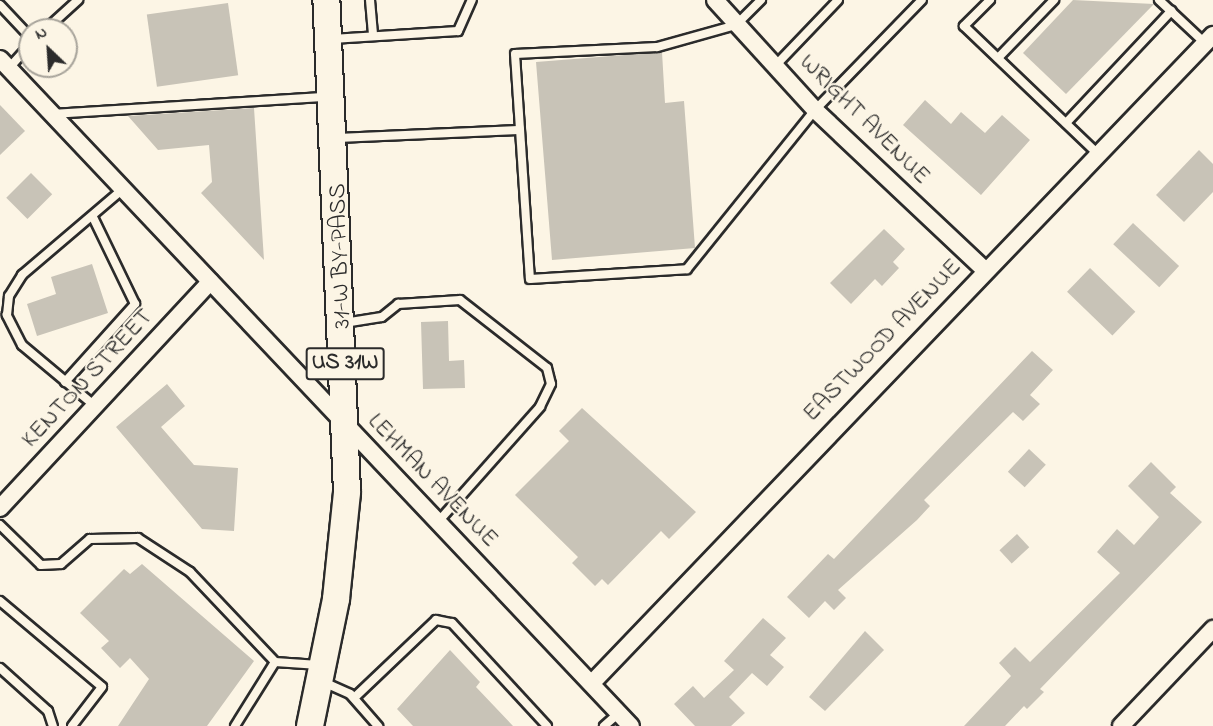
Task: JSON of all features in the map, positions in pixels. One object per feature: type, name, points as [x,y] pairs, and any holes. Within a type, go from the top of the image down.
[{"type":"main road","name":"31-W BY-PASS","points":[[310,726],[338,578],[348,428],[333,97],[326,0]]},
{"type":"street","name":"WRIGHT AVENUE","points":[[715,0],[815,110],[984,269]]},
{"type":"street","name":"EASTWOOD AVENUE","points":[[592,683],[984,269],[1209,39]]},
{"type":"street","name":"LEHMAN AVENUE","points":[[5,64],[631,726]]},
{"type":"street","name":"KENTON STREET","points":[[0,508],[210,282]]},
{"type":"street","points":[[1121,726],[1213,629]]},
{"type":"lane","points":[[58,18],[78,0]]},
{"type":"lane","points":[[370,0],[372,36]]},
{"type":"lane","points":[[328,39],[458,31],[472,0]]},
{"type":"lane","points":[[762,0],[736,25],[657,47],[515,54],[531,279],[687,269],[815,110],[922,0]]},
{"type":"lane","points":[[775,66],[838,0]]},
{"type":"lane","points":[[998,58],[1054,0]]},
{"type":"lane","points":[[1159,0],[1209,39]]},
{"type":"lane","points":[[984,2],[964,26],[1097,153]]},
{"type":"lane","points":[[0,4],[18,24]]},
{"type":"lane","points":[[1066,123],[1172,11]]},
{"type":"lane","points":[[5,64],[18,54]]},
{"type":"lane","points":[[52,114],[333,97]]},
{"type":"lane","points":[[335,138],[520,130]]},
{"type":"lane","points":[[95,406],[22,345],[7,315],[9,296],[22,275],[93,217],[123,189]]},
{"type":"lane","points":[[65,381],[135,304],[93,217]]},
{"type":"lane","points":[[344,323],[382,317],[399,304],[460,300],[547,368],[552,384],[540,407],[438,522]]},
{"type":"lane","points":[[0,525],[41,565],[61,564],[90,539],[138,538],[190,572],[275,662],[321,673],[354,698],[378,726]]},
{"type":"lane","points":[[0,601],[102,687],[72,726]]},
{"type":"lane","points":[[354,698],[436,620],[452,623],[546,726]]},
{"type":"lane","points":[[235,726],[275,662]]},
{"type":"lane","points":[[0,668],[48,711],[53,726]]},
{"type":"lane","points":[[604,726],[619,712]]},
{"type":"building","points":[[1073,0],[1154,4],[1066,94],[1023,53]]},
{"type":"building","points":[[228,3],[238,75],[157,87],[147,14]]},
{"type":"building","points":[[662,52],[665,103],[684,101],[695,248],[552,260],[536,62]]},
{"type":"building","points":[[925,100],[951,124],[961,112],[985,133],[1002,115],[1030,140],[981,195],[903,125]]},
{"type":"building","points":[[0,105],[25,131],[0,155]]},
{"type":"building","points":[[254,108],[264,260],[201,193],[212,182],[209,145],[158,150],[128,116]]},
{"type":"building","points":[[1199,150],[1213,164],[1213,192],[1184,222],[1156,195]]},
{"type":"building","points":[[31,173],[52,194],[27,219],[6,198]]},
{"type":"building","points":[[1133,223],[1179,266],[1159,287],[1113,244]]},
{"type":"building","points":[[884,229],[905,249],[893,262],[899,268],[882,286],[875,279],[851,304],[830,283]]},
{"type":"building","points":[[92,264],[108,313],[37,336],[27,304],[56,294],[51,277]]},
{"type":"building","points":[[1090,268],[1135,312],[1112,336],[1067,292]]},
{"type":"building","points":[[448,321],[449,361],[464,360],[465,388],[423,389],[421,322]]},
{"type":"building","points":[[1032,351],[1053,370],[1030,395],[1040,404],[1023,421],[1013,412],[924,500],[930,506],[917,520],[838,590],[846,598],[834,610],[825,601],[809,618],[787,597],[828,554],[834,559]]},
{"type":"building","points":[[167,384],[185,406],[161,427],[194,465],[238,468],[234,531],[202,529],[116,427]]},
{"type":"building","points":[[582,408],[696,512],[669,539],[661,531],[608,585],[602,579],[595,586],[572,563],[578,557],[515,495],[569,441],[559,431]]},
{"type":"building","points":[[1029,449],[1046,465],[1025,487],[1008,472]]},
{"type":"building","points":[[1151,462],[1176,487],[1170,493],[1202,522],[1040,689],[1044,692],[1027,709],[1024,706],[1005,726],[964,726],[1011,676],[999,663],[1015,647],[1030,662],[1120,573],[1097,552],[1117,529],[1134,545],[1159,517],[1128,486]]},
{"type":"building","points":[[1017,534],[1029,547],[1012,564],[999,550]]},
{"type":"building","points":[[142,564],[254,661],[207,726],[118,726],[149,679],[130,658],[120,668],[101,648],[109,641],[80,613],[124,569],[130,574]]},
{"type":"building","points":[[763,618],[786,638],[770,655],[784,667],[767,686],[752,673],[729,697],[745,713],[731,726],[695,726],[674,704],[693,686],[704,698],[734,670],[724,661]]},
{"type":"building","points":[[865,631],[884,650],[825,711],[809,697]]},
{"type":"building","points":[[450,650],[480,682],[476,687],[513,726],[413,726],[397,709]]}]
